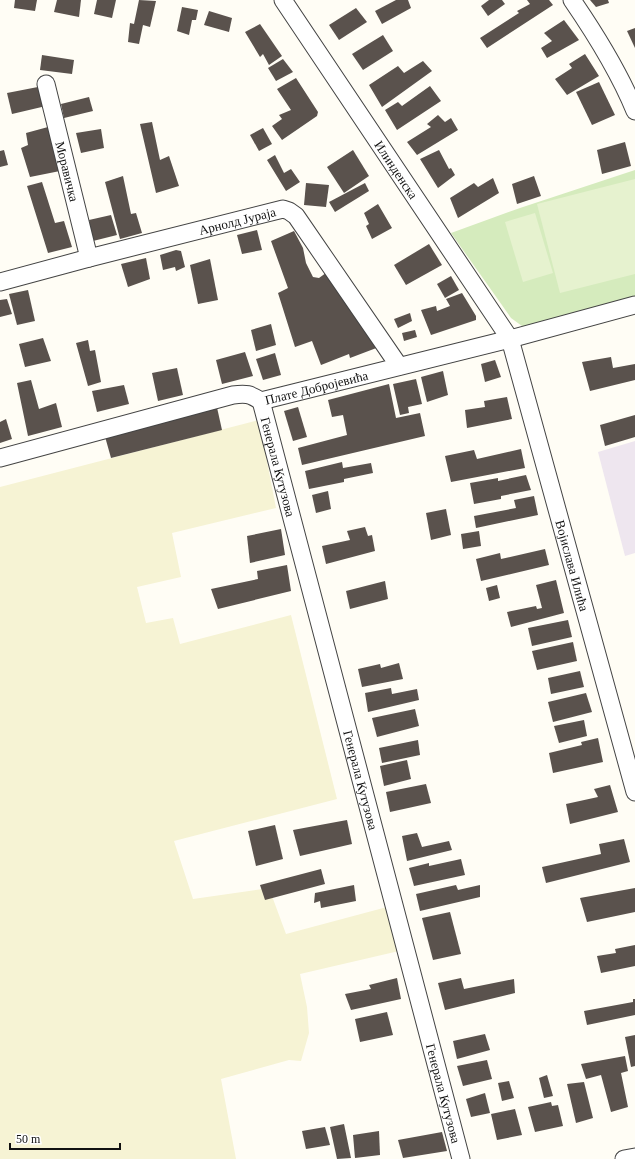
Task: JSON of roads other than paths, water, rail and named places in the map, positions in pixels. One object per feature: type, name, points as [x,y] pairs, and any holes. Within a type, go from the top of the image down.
[{"type":"street","name":"Илинденска","points":[[282,0],[510,339]]},
{"type":"street","points":[[572,0],[594,32],[616,71],[635,111]]},
{"type":"street","name":"Моравичка","points":[[46,84],[89,258]]},
{"type":"street","name":"Арнолд Јураја","points":[[0,282],[283,209],[296,216],[399,366]]},
{"type":"street","name":"Плате Добројевића","points":[[0,458],[233,395],[243,393],[251,395],[261,401],[510,339],[635,305]]},
{"type":"street","name":"Војислава Илића","points":[[510,339],[635,792]]},
{"type":"street","name":"Генерала Кутузова","points":[[261,401],[461,1159]]},
{"type":"street","points":[[624,1159],[635,1157]]}]
